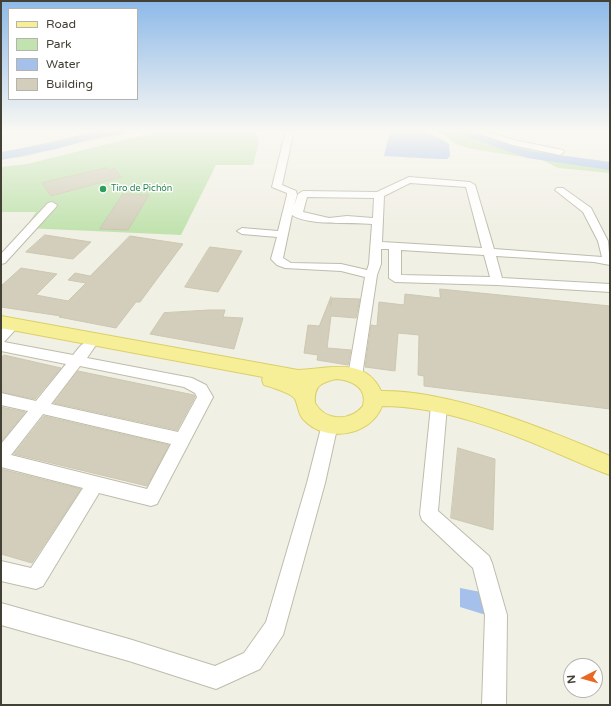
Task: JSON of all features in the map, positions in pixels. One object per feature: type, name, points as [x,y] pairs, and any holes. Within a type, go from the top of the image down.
[{"type":"main road","points":[[2,333],[298,377],[318,376],[336,372],[355,376],[368,386],[374,399],[370,412],[364,418],[353,424],[341,426],[330,424],[311,414],[306,408],[303,395],[308,384],[318,376]]},
{"type":"main road","points":[[2,333],[89,345],[271,380],[286,385],[303,395]]},
{"type":"main road","points":[[374,399],[395,397],[439,406],[488,419],[610,466]]},
{"type":"street","points":[[282,163],[277,187],[291,191],[292,195],[277,259],[281,263],[289,266],[362,271],[371,275]]},
{"type":"street","points":[[376,221],[347,219],[329,221],[297,214],[303,194],[379,195],[409,180],[470,185],[497,280]]},
{"type":"street","points":[[375,245],[490,252],[610,262],[587,210],[560,190]]},
{"type":"street","points":[[355,376],[371,275],[375,264],[376,221],[379,195]]},
{"type":"street","points":[[1,261],[12,245],[50,209]]},
{"type":"street","points":[[242,231],[282,234]]},
{"type":"street","points":[[395,247],[395,278],[497,280],[610,288]]},
{"type":"street","points":[[1,460],[151,498],[205,397],[201,389],[187,382],[77,361],[2,333]]},
{"type":"street","points":[[1,456],[89,345]]},
{"type":"street","points":[[1,399],[182,440]]},
{"type":"street","points":[[439,406],[429,514],[482,563],[496,615],[494,705]]},
{"type":"street","points":[[1,614],[129,650],[216,678],[252,661],[275,628],[316,483],[330,424]]},
{"type":"street","points":[[1,571],[36,579],[95,484]]},
{"type":"green space","name":"Tiro de Pichón","points":[[254,163],[253,165],[216,165],[181,235],[25,228],[36,212],[1,212],[1,167],[27,164]]},
{"type":"green space","points":[[548,163],[610,163],[610,173],[558,168]]},
{"type":"water","points":[[460,588],[486,593],[486,615],[460,607]]},
{"type":"building","points":[[107,168],[110,171],[114,168],[121,177],[51,196],[42,183]]},
{"type":"building","points":[[123,194],[149,195],[128,230],[100,229]]},
{"type":"building","points":[[45,235],[91,242],[73,259],[26,252]]},
{"type":"building","points":[[130,236],[183,244],[140,302],[136,302],[116,328],[59,317],[61,316],[1,307],[1,286],[21,268],[57,274],[36,295],[68,301],[86,283],[68,280],[75,273],[90,276]]},
{"type":"building","points":[[210,247],[242,251],[218,292],[185,287]]},
{"type":"building","points":[[440,289],[610,306],[610,409],[424,386],[424,376],[418,375],[419,335],[398,333],[395,371],[365,367],[371,325],[377,326],[379,302],[404,305],[405,294],[440,298]]},
{"type":"building","points":[[331,297],[331,306],[332,298],[360,299],[356,318],[331,316],[327,348],[351,350],[348,365],[317,360],[318,355],[304,353],[308,325],[319,326]]},
{"type":"building","points":[[225,310],[223,317],[243,318],[234,349],[150,334],[164,313]]},
{"type":"building","points":[[4,355],[61,368],[35,399],[1,392],[1,359]]},
{"type":"building","points":[[78,371],[194,395],[195,397],[177,430],[54,403]]},
{"type":"building","points":[[1,407],[25,412],[1,442]]},
{"type":"building","points":[[44,416],[169,445],[147,486],[14,454]]},
{"type":"building","points":[[458,448],[495,459],[493,530],[451,518]]},
{"type":"building","points":[[1,469],[81,489],[32,563],[1,554]]},
{"type":"waterway","points":[[589,163],[610,166]]},
{"type":"place","name":"Tiro de Pichón","points":[[103,189]]}]
